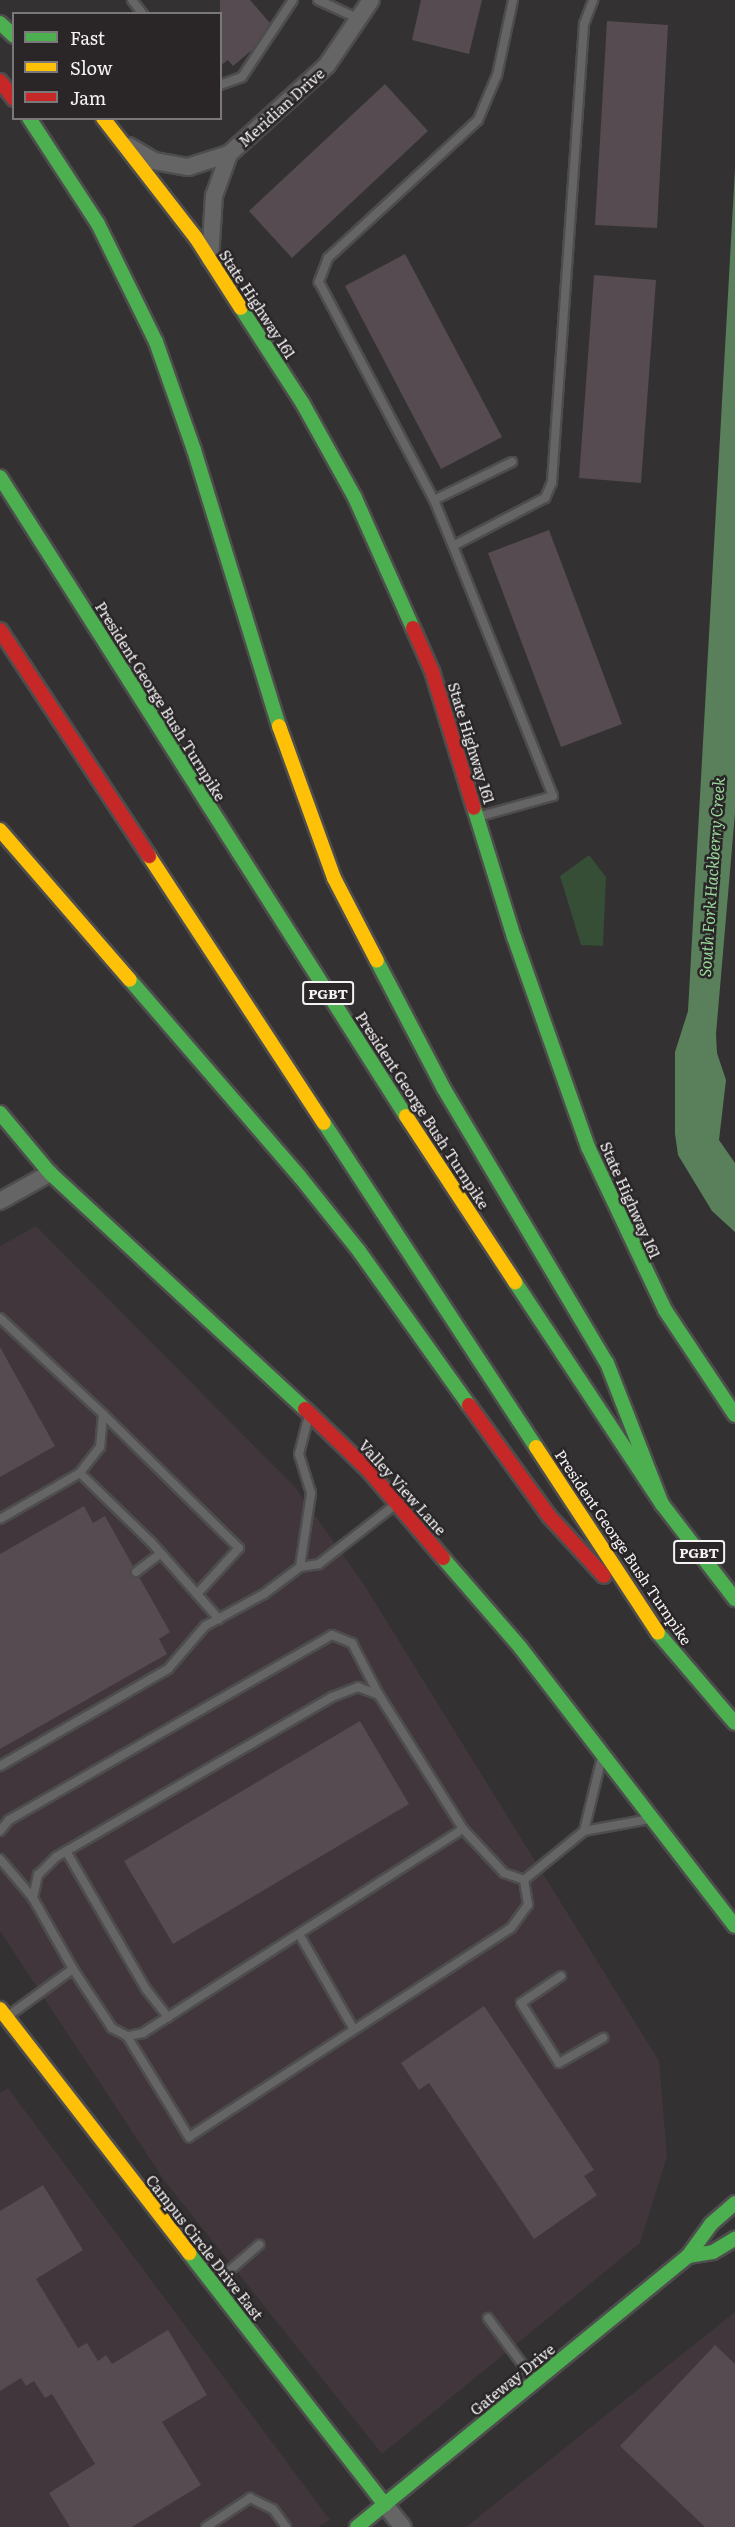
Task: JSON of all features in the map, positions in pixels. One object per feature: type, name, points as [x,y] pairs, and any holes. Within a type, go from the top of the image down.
[{"type":"main road","points":[[0,23],[12,34]]},
{"type":"main road","points":[[0,81],[12,96]]},
{"type":"main road","points":[[30,120],[98,224],[156,342],[194,450],[288,756],[334,878],[444,1089],[607,1363],[663,1504]]},
{"type":"main road","name":"State Highway 161","points":[[105,120],[210,259],[303,404],[355,498],[432,671],[556,1061],[588,1147],[665,1310],[735,1415]]},
{"type":"main road","name":"President George Bush Turnpike","points":[[0,477],[406,1116],[663,1504],[735,1599]]},
{"type":"main road","name":"President George Bush Turnpike","points":[[0,630],[663,1640],[735,1723]]},
{"type":"main road","points":[[0,830],[300,1177],[359,1251],[549,1516],[663,1640]]},
{"type":"main road","name":"Valley View Lane","points":[[0,1113],[50,1173],[309,1414],[397,1503],[520,1647],[735,1926]]},
{"type":"main road","name":"Campus Circle Drive East","points":[[2,2016],[386,2505]]},
{"type":"main road","name":"Gateway Drive","points":[[357,2527],[688,2256],[711,2224],[735,2203]]},
{"type":"main road","name":"Gateway Drive","points":[[688,2256],[713,2252],[735,2239]]},
{"type":"street","name":"Meridian Drive","points":[[122,141],[154,160],[178,166],[188,167],[230,154],[327,65],[371,0]]},
{"type":"street","name":"Meridian Drive","points":[[210,259],[214,196],[230,154]]},
{"type":"street","points":[[0,1201],[50,1173]]},
{"type":"street","points":[[386,2505],[404,2527]]},
{"type":"lane","points":[[132,0],[141,12]]},
{"type":"lane","points":[[222,84],[242,77],[292,0]]},
{"type":"lane","points":[[318,0],[359,19]]},
{"type":"lane","points":[[478,817],[553,796],[434,500],[319,282],[328,258],[478,120],[497,75],[513,0]]},
{"type":"lane","points":[[453,546],[545,498],[552,482],[584,24],[593,0]]},
{"type":"lane","points":[[434,500],[512,462]]},
{"type":"lane","points":[[0,1318],[103,1414],[239,1548],[197,1594]]},
{"type":"lane","points":[[0,1519],[80,1473],[100,1447],[103,1414]]},
{"type":"lane","points":[[300,1567],[311,1494],[299,1454],[309,1414]]},
{"type":"lane","points":[[80,1473],[161,1553],[219,1619]]},
{"type":"lane","points":[[0,1766],[168,1669],[205,1626],[264,1594],[300,1567],[319,1564],[397,1503]]},
{"type":"lane","points":[[136,1572],[161,1553]]},
{"type":"lane","points":[[0,1831],[9,1820],[332,1635],[352,1643],[379,1695],[463,1829],[504,1873],[524,1881]]},
{"type":"lane","points":[[33,1898],[38,1875],[66,1851],[332,1697],[358,1687],[379,1695]]},
{"type":"lane","points":[[584,1831],[602,1754]]},
{"type":"lane","points":[[524,1881],[584,1831],[653,1819]]},
{"type":"lane","points":[[127,2036],[143,2033],[463,1829]]},
{"type":"lane","points":[[66,1851],[146,1989],[168,2017]]},
{"type":"lane","points":[[0,1859],[33,1898],[73,1969],[112,2028],[127,2036],[189,2137],[353,2028],[511,1928],[528,1905],[524,1881]]},
{"type":"lane","points":[[299,1934],[353,2028]]},
{"type":"lane","points":[[2,2016],[73,1969]]},
{"type":"lane","points":[[561,1976],[521,2003],[559,2063],[603,2038]]},
{"type":"lane","points":[[214,2284],[259,2245]]},
{"type":"lane","points":[[488,2318],[536,2381]]},
{"type":"lane","points":[[206,2527],[250,2498],[273,2509],[286,2527]]},
{"type":"shaded area","points":[[589,855],[606,877],[603,946],[581,945],[560,876]]},
{"type":"shaded area","points":[[36,1226],[295,1487],[363,1583],[659,2061],[667,2156],[640,2243],[382,2454],[164,2180],[0,1931],[0,1246]]},
{"type":"shaded area","points":[[8,2088],[330,2520],[318,2527],[0,2527],[0,2093]]},
{"type":"shaded area","points":[[735,2312],[735,2527],[466,2527]]},
{"type":"water","name":"South Fork Hackberry Creek","points":[[735,169],[735,813],[716,1034],[717,1053],[726,1080],[719,1140],[735,1163],[735,1232],[712,1211],[678,1155],[675,1134],[675,1052],[688,1011]]},
{"type":"building","points":[[220,0],[250,0],[270,23],[252,50],[233,66],[228,60],[222,64],[222,12],[220,12]]},
{"type":"building","points":[[421,0],[482,0],[469,54],[412,40]]},
{"type":"building","points":[[607,21],[668,25],[657,228],[595,225]]},
{"type":"building","points":[[385,84],[428,131],[292,258],[249,211]]},
{"type":"building","points":[[405,254],[502,437],[441,469],[345,286]]},
{"type":"building","points":[[594,275],[656,280],[641,483],[579,478]]},
{"type":"building","points":[[549,530],[622,724],[561,747],[488,553]]},
{"type":"building","points":[[0,1347],[55,1446],[0,1477]]},
{"type":"building","points":[[84,1506],[93,1523],[105,1516],[133,1566],[131,1575],[139,1577],[170,1632],[159,1639],[167,1654],[0,1749],[0,1554]]},
{"type":"building","points":[[360,1721],[409,1804],[173,1944],[124,1861]]},
{"type":"building","points":[[484,2006],[594,2170],[584,2176],[597,2195],[534,2239],[429,2083],[419,2090],[401,2063]]},
{"type":"building","points":[[43,2185],[83,2250],[36,2279],[78,2348],[87,2343],[98,2361],[106,2355],[112,2364],[168,2330],[207,2395],[162,2422],[201,2485],[132,2527],[70,2527],[49,2493],[95,2464],[52,2394],[45,2398],[34,2381],[26,2386],[21,2378],[0,2391],[0,2211]]},
{"type":"building","points":[[715,2345],[735,2364],[735,2527],[705,2527],[620,2446]]},
{"type":"traffic: fast","points":[[0,23],[12,34]]},
{"type":"traffic: fast","points":[[30,120],[98,224],[156,342],[194,450],[279,726]]},
{"type":"traffic: fast","points":[[241,308],[303,404],[355,498],[413,628]]},
{"type":"traffic: fast","points":[[0,477],[406,1116]]},
{"type":"traffic: fast","points":[[474,808],[514,937],[588,1147],[665,1310],[735,1415]]},
{"type":"traffic: fast","points":[[377,961],[444,1089],[607,1363],[662,1504]]},
{"type":"traffic: fast","points":[[130,980],[300,1177],[359,1251],[469,1405]]},
{"type":"traffic: fast","points":[[0,1113],[50,1173],[305,1409]]},
{"type":"traffic: fast","points":[[324,1123],[536,1447]]},
{"type":"traffic: fast","points":[[515,1282],[662,1504],[735,1599]]},
{"type":"traffic: fast","points":[[443,1558],[520,1647],[735,1926]]},
{"type":"traffic: fast","points":[[658,1633],[735,1723]]},
{"type":"traffic: fast","points":[[357,2527],[688,2256],[711,2224],[735,2203]]},
{"type":"traffic: fast","points":[[688,2256],[713,2252],[735,2239]]},
{"type":"traffic: fast","points":[[189,2253],[385,2505]]},
{"type":"traffic: slow","points":[[105,120],[196,238],[241,308]]},
{"type":"traffic: slow","points":[[279,726],[334,878],[377,961]]},
{"type":"traffic: slow","points":[[0,830],[130,980]]},
{"type":"traffic: slow","points":[[149,856],[324,1123]]},
{"type":"traffic: slow","points":[[406,1116],[515,1282]]},
{"type":"traffic: slow","points":[[536,1447],[658,1633]]},
{"type":"traffic: slow","points":[[0,2009],[189,2253]]},
{"type":"traffic: jam","points":[[0,81],[12,96]]},
{"type":"traffic: jam","points":[[413,628],[432,671],[474,808]]},
{"type":"traffic: jam","points":[[0,630],[149,856]]},
{"type":"traffic: jam","points":[[469,1405],[549,1516],[604,1576]]},
{"type":"traffic: jam","points":[[305,1409],[370,1472],[443,1558]]}]
